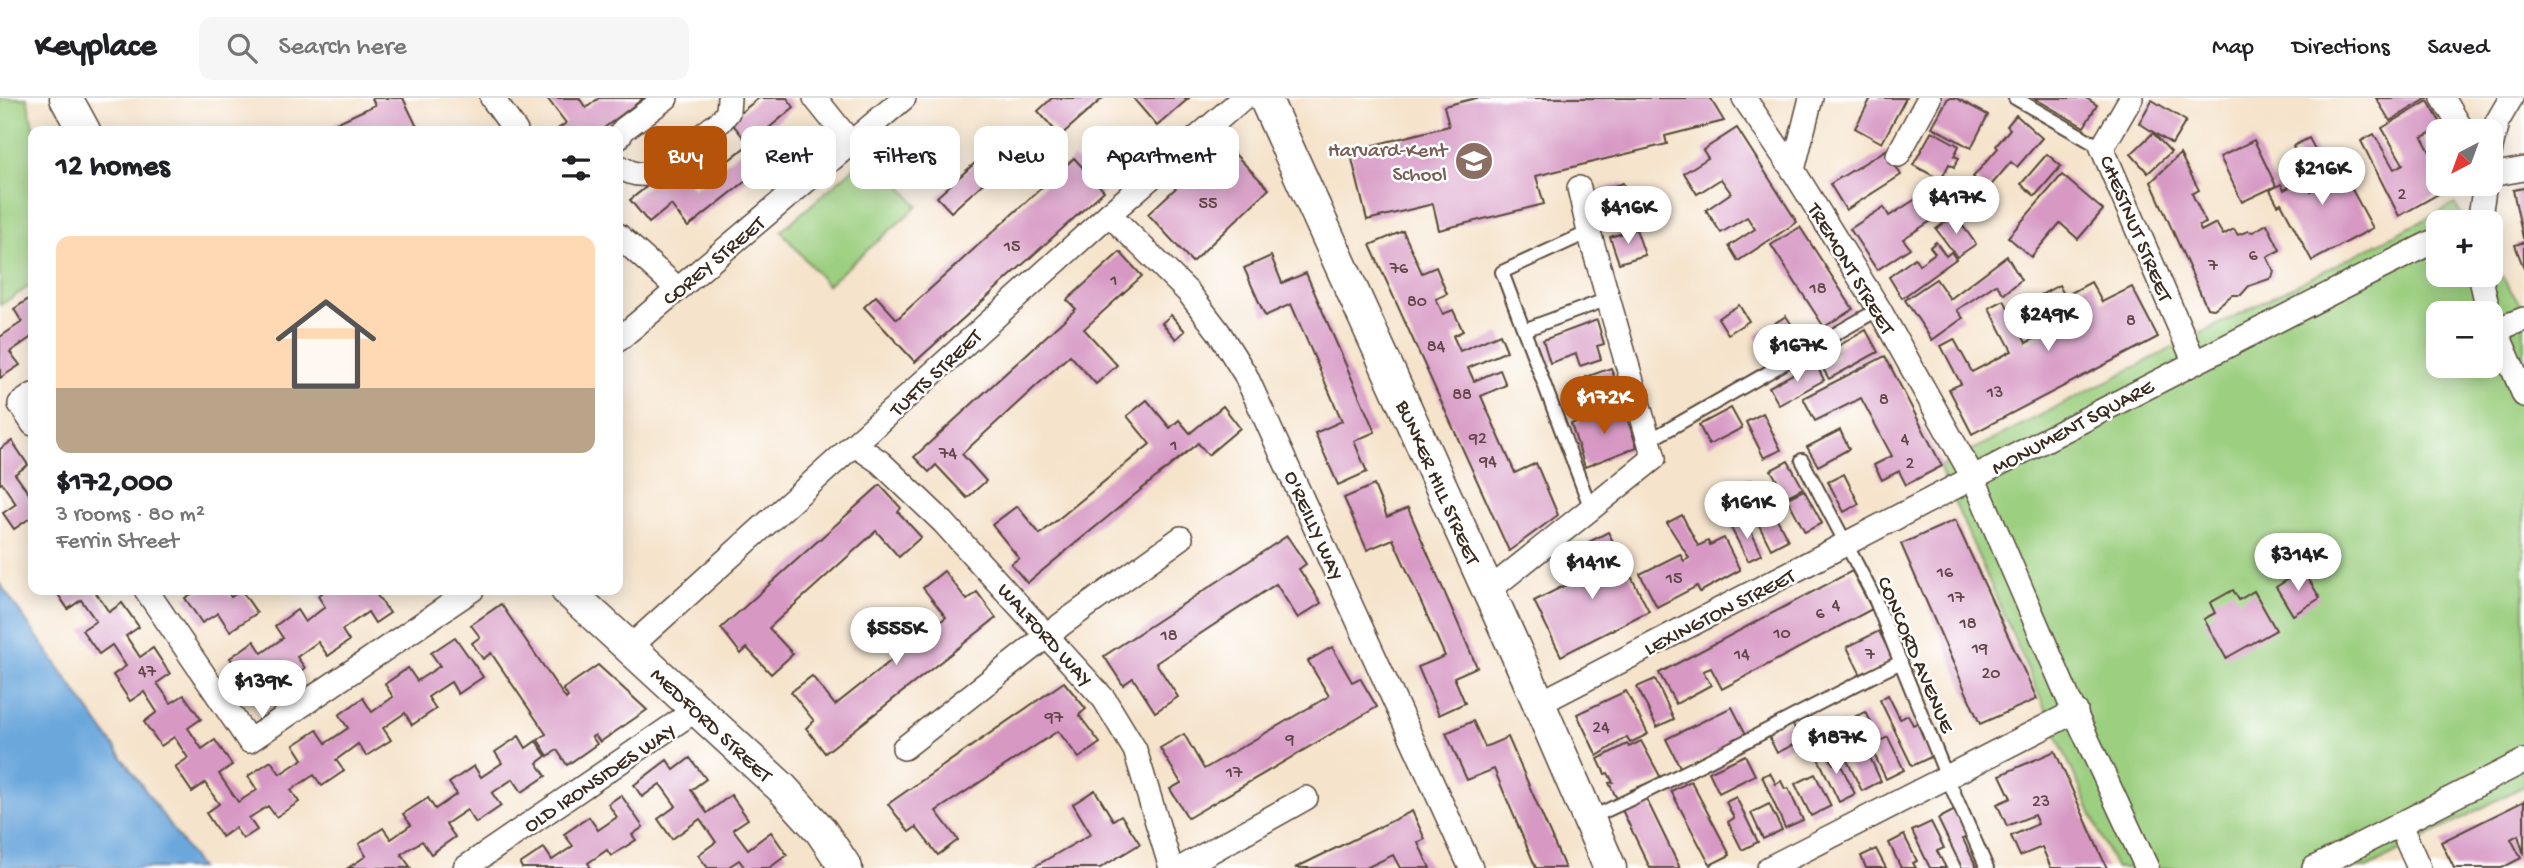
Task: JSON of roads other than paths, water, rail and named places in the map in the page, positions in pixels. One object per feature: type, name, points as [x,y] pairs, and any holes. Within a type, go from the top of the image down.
[{"type":"main road","points":[[66,98],[81,126]]},
{"type":"main road","name":"BUNKER HILL STREET","points":[[1265,98],[1610,868]]},
{"type":"main road","name":"MEDFORD STREET","points":[[572,595],[782,788],[821,831],[846,868]]},
{"type":"street","points":[[492,98],[512,126]]},
{"type":"street","points":[[623,130],[666,98]]},
{"type":"street","points":[[623,168],[632,174],[642,176],[653,173],[722,121],[727,112],[729,98]]},
{"type":"street","points":[[814,98],[850,142]]},
{"type":"street","name":"COREY STREET","points":[[871,126],[904,98]]},
{"type":"street","name":"TUFTS STREET","points":[[629,648],[1109,214],[1243,98]]},
{"type":"street","name":"TREMONT STREET","points":[[1744,98],[1793,170],[1878,309],[1974,479]]},
{"type":"street","points":[[1793,170],[1811,98]]},
{"type":"street","points":[[1898,155],[1929,98]]},
{"type":"street","name":"CHESTNUT STREET","points":[[2131,98],[2102,148],[2194,361]]},
{"type":"street","points":[[2443,98],[2456,119]]},
{"type":"street","points":[[2500,119],[2511,98]]},
{"type":"street","name":"COREY STREET","points":[[623,336],[850,144]]},
{"type":"street","points":[[2503,173],[2524,169]]},
{"type":"street","points":[[1488,591],[1654,458],[1589,232],[1579,188]]},
{"type":"street","name":"O'REILLY WAY","points":[[1109,214],[1189,293],[1218,331],[1245,374],[1471,868]]},
{"type":"street","points":[[623,240],[678,289]]},
{"type":"street","name":"MONUMENT SQUARE","points":[[2147,868],[1974,479],[2194,361],[2426,245]]},
{"type":"street","points":[[2503,320],[2524,319]]},
{"type":"street","points":[[2503,346],[2524,395]]},
{"type":"street","points":[[28,398],[20,404],[28,416]]},
{"type":"street","name":"WALFORD WAY","points":[[855,445],[910,488],[1104,699],[1135,750],[1171,868]]},
{"type":"street","name":"LEXINGTON STREET","points":[[1538,704],[1974,479]]},
{"type":"street","points":[[904,748],[1048,635],[1181,538]]},
{"type":"street","points":[[149,595],[249,741],[465,595]]},
{"type":"street","name":"OLD IRONSIDES WAY","points":[[465,868],[697,709]]},
{"type":"street","points":[[1769,868],[2076,711]]},
{"type":"street","points":[[2314,868],[2524,761]]},
{"type":"street","points":[[1181,868],[1306,798]]},
{"type":"street","points":[[2400,825],[2419,868]]},
{"type":"lane","points":[[2015,98],[2102,148]]},
{"type":"lane","points":[[1589,232],[1502,272],[1591,509]]},
{"type":"lane","points":[[1524,330],[1608,299]]},
{"type":"lane","points":[[1650,440],[1878,309]]},
{"type":"lane","name":"CONCORD AVENUE","points":[[1802,460],[1875,599],[1987,868]]},
{"type":"lane","points":[[1588,819],[1669,782],[1807,708],[1901,662]]},
{"type":"water","points":[[0,584],[200,868],[0,868]]},
{"type":"place","name":"Harvard-Kent School","points":[[1474,161]]}]
